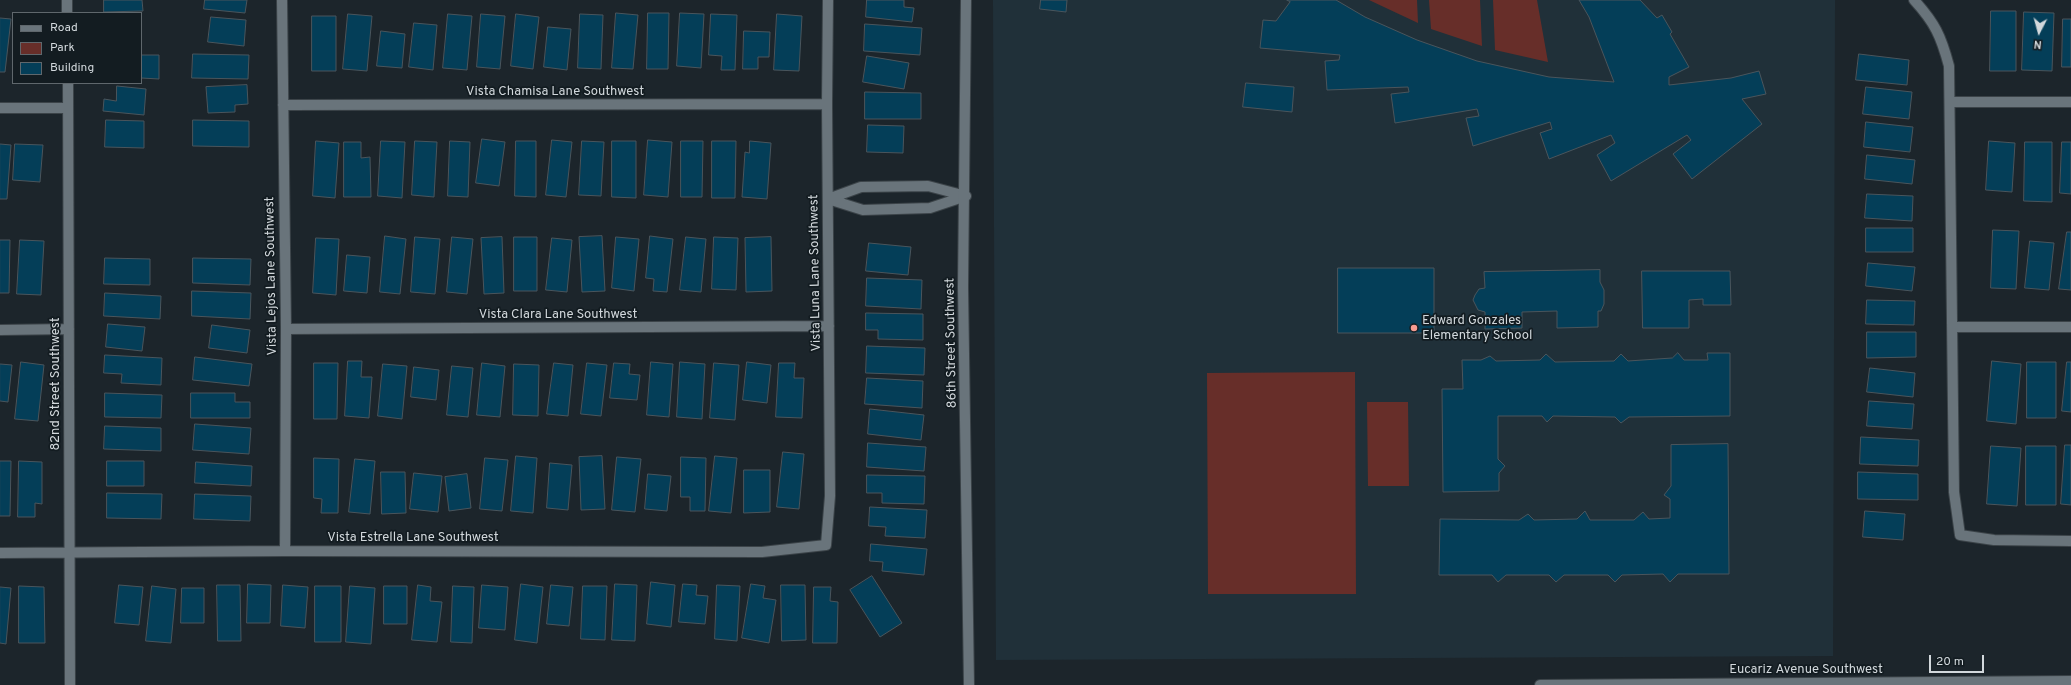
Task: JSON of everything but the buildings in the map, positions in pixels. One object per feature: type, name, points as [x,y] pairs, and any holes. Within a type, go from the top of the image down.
[{"type":"street","points":[[67,0],[67,12]]},
{"type":"street","name":"Vista Lejos Lane Southwest","points":[[282,0],[286,329],[285,551]]},
{"type":"street","name":"Vista Luna Lane Southwest","points":[[826,545],[830,496],[827,104],[828,0]]},
{"type":"street","name":"86th Street Southwest","points":[[966,0],[966,196],[963,287],[969,685]]},
{"type":"street","points":[[1914,0],[1930,18],[1942,39],[1949,66],[1951,102],[1954,492],[1960,535],[1994,540],[2071,541]]},
{"type":"street","name":"82nd Street Southwest","points":[[68,84],[70,685]]},
{"type":"street","points":[[1951,102],[2071,102]]},
{"type":"street","name":"Vista Chamisa Lane Southwest","points":[[283,105],[827,104]]},
{"type":"street","points":[[0,108],[68,108]]},
{"type":"street","points":[[828,199],[861,187],[928,186],[966,196]]},
{"type":"street","points":[[828,199],[863,210],[930,208],[966,196]]},
{"type":"street","name":"Vista Clara Lane Southwest","points":[[286,329],[829,326]]},
{"type":"street","points":[[1952,327],[2071,327]]},
{"type":"street","points":[[0,330],[68,329]]},
{"type":"street","name":"Vista Estrella Lane Southwest","points":[[0,553],[285,551],[762,552],[826,545]]},
{"type":"street","name":"Eucariz Avenue Southwest","points":[[1540,685],[1863,684],[2071,681]]},
{"type":"shaded area","name":"Edward Gonzales Elementary School","points":[[993,0],[1835,0],[1833,656],[996,660]]},
{"type":"green space","points":[[1369,0],[1417,0],[1418,23]]},
{"type":"green space","points":[[1429,0],[1480,0],[1482,46],[1431,29]]},
{"type":"green space","points":[[1493,0],[1537,0],[1548,62],[1495,50]]},
{"type":"green space","points":[[1355,372],[1356,594],[1208,594],[1207,373]]},
{"type":"green space","points":[[1367,402],[1408,402],[1409,486],[1368,486]]},
{"type":"place","name":"Edward Gonzales Elementary School","points":[[1414,328]]}]
